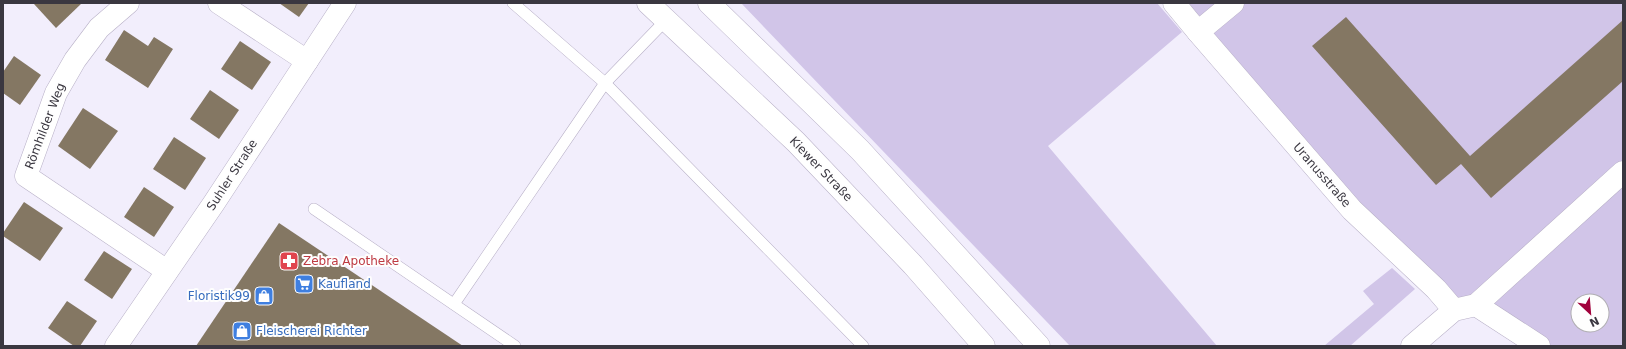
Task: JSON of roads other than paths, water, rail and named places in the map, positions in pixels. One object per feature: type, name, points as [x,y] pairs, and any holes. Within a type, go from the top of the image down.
[{"type":"street","name":"Römhilder Weg","points":[[128,3],[99,28],[74,60],[56,93],[26,176],[167,271]]},
{"type":"street","points":[[219,3],[307,61]]},
{"type":"street","name":"Suhler Straße","points":[[116,346],[214,203],[345,3]]},
{"type":"street","name":"Kiewer Straße","points":[[648,3],[796,142],[913,265],[984,346]]},
{"type":"street","points":[[709,3],[860,150],[1039,346]]},
{"type":"street","name":"Uranusstraße","points":[[1174,3],[1352,210],[1436,289],[1454,310]]},
{"type":"street","points":[[1198,32],[1233,3]]},
{"type":"street","points":[[1412,346],[1454,310],[1476,305],[1623,172]]},
{"type":"street","points":[[1476,305],[1538,346]]},
{"type":"lane","points":[[512,3],[605,83],[863,346]]},
{"type":"lane","points":[[454,304],[605,83],[666,20]]},
{"type":"lane","points":[[314,209],[515,346]]},
{"type":"place","name":"Zebra Apotheke","points":[[289,261]]},
{"type":"place","name":"Kaufland","points":[[304,284]]},
{"type":"place","name":"Floristik99","points":[[264,296]]},
{"type":"place","name":"Fleischerei Richter","points":[[242,331]]}]
